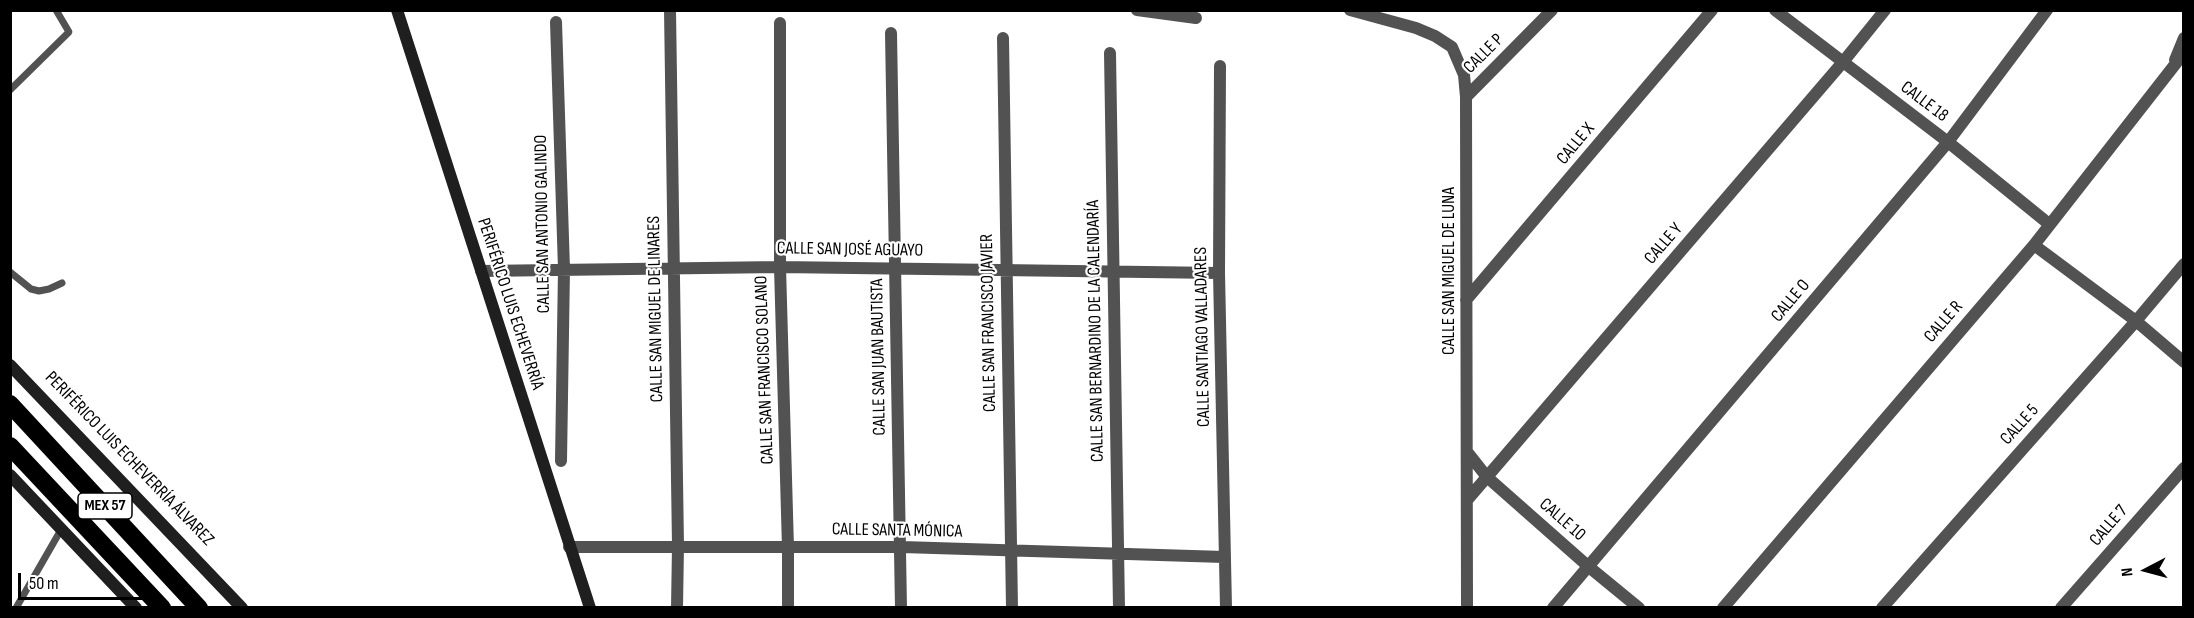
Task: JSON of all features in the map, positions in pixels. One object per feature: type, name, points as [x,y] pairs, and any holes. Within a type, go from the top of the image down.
[{"type":"highway","name":"MEX 57","points":[[10,404],[199,608]]},
{"type":"highway","name":"MEX 57","points":[[10,447],[162,608]]},
{"type":"street","name":"PERIFÉRICO LUIS ECHEVERRÍA","points":[[397,10],[590,608]]},
{"type":"street","name":"CALLE SAN MIGUEL DE LINARES","points":[[670,10],[678,546],[676,608]]},
{"type":"street","points":[[1137,10],[1196,18]]},
{"type":"street","name":"CALLE SAN MIGUEL DE LUNA","points":[[1350,10],[1416,28],[1435,36],[1452,47],[1464,75],[1466,97],[1467,608]]},
{"type":"street","name":"CALLE P","points":[[1466,97],[1552,10]]},
{"type":"street","name":"CALLE X","points":[[1466,300],[1712,10]]},
{"type":"street","name":"CALLE 18","points":[[1775,10],[1948,142],[2049,224]]},
{"type":"street","name":"CALLE Y","points":[[1468,499],[1885,10]]},
{"type":"street","name":"CALLE O","points":[[1553,608],[1948,142],[2018,51],[2046,10]]},
{"type":"street","name":"CALLE SAN ANTONIO GALINDO","points":[[556,22],[564,268],[561,461]]},
{"type":"street","name":"CALLE SAN FRANCISCO SOLANO","points":[[780,24],[780,267],[788,608]]},
{"type":"street","name":"CALLE SAN JUAN BAUTISTA","points":[[891,33],[902,547],[901,608]]},
{"type":"street","name":"CALLE SAN FRANCISCO JAVIER","points":[[1003,38],[1012,608]]},
{"type":"street","points":[[2172,67],[2184,38]]},
{"type":"street","name":"CALLE SAN BERNARDINO DE LA CALENDARÍA","points":[[1110,53],[1119,608]]},
{"type":"street","name":"CALLE R","points":[[1723,608],[2034,245],[2184,53]]},
{"type":"street","name":"CALLE SANTIAGO VALLADARES","points":[[1220,66],[1219,273],[1226,608]]},
{"type":"street","points":[[2034,245],[2136,321],[2184,362]]},
{"type":"street","name":"CALLE 5","points":[[1882,608],[2184,264]]},
{"type":"street","name":"CALLE SAN JOSÉ AGUAYO","points":[[481,271],[564,268],[780,267],[1219,273]]},
{"type":"street","name":"PERIFÉRICO LUIS ECHEVERRÍA ÁLVAREZ","points":[[10,365],[242,608]]},
{"type":"street","name":"CALLE 10","points":[[1468,453],[1487,477],[1639,608]]},
{"type":"street","name":"CALLE 7","points":[[2061,608],[2184,468]]},
{"type":"street","points":[[10,475],[135,607]]},
{"type":"street","name":"CALLE SANTA MÓNICA","points":[[569,547],[902,547],[1224,557]]},
{"type":"lane","points":[[10,90],[69,32],[56,10]]},
{"type":"lane","points":[[10,272],[31,289],[39,291],[62,283]]},
{"type":"lane","points":[[16,608],[62,528]]}]
